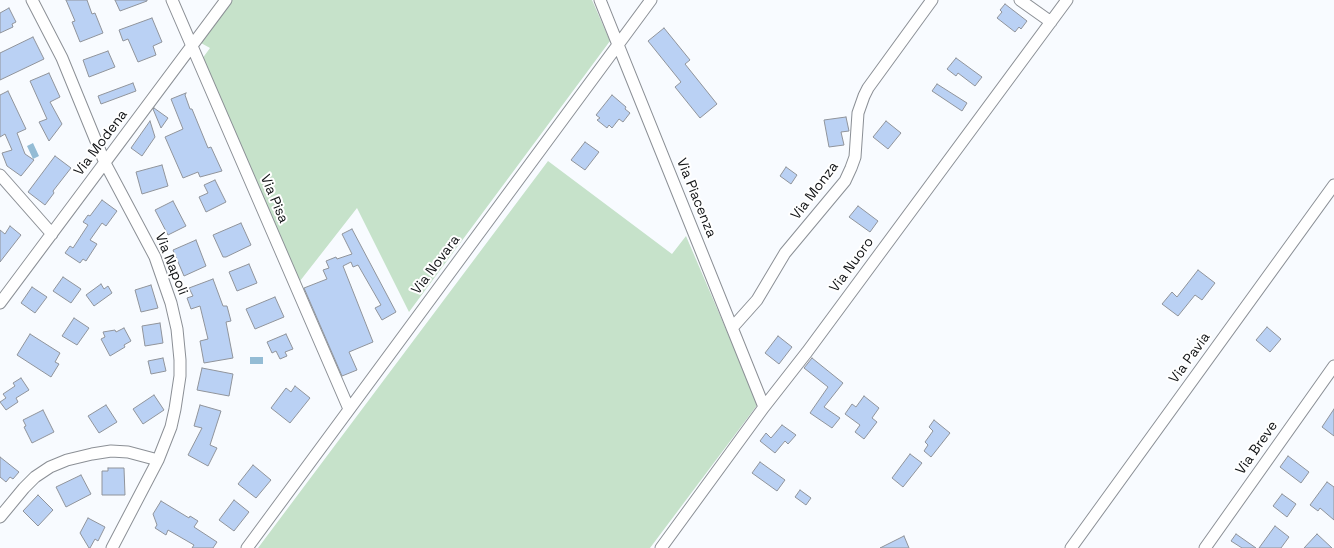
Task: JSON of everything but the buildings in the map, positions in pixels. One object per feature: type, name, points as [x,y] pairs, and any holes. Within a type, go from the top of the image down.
[{"type":"street","name":"Via Napoli","points":[[32,0],[62,58],[105,163],[155,258],[165,283],[176,320],[180,360],[179,385],[171,427],[158,460],[112,548]]},
{"type":"street","name":"Via Pisa","points":[[172,0],[349,409]]},
{"type":"street","name":"Via Modena","points":[[0,303],[226,0]]},
{"type":"street","name":"Via Piacenza","points":[[600,0],[764,407]]},
{"type":"street","name":"Via Novara","points":[[246,548],[650,0]]},
{"type":"street","name":"Via Monza","points":[[732,328],[757,300],[786,253],[845,181],[855,157],[858,113],[864,96],[868,88],[932,0]]},
{"type":"street","points":[[1020,0],[1051,22]]},
{"type":"street","name":"Via Nuoro","points":[[661,548],[1067,0]]},
{"type":"street","points":[[0,175],[52,234]]},
{"type":"street","name":"Via Pavia","points":[[1071,548],[1334,185]]},
{"type":"street","name":"Via Breve","points":[[1205,548],[1334,366]]},
{"type":"street","points":[[0,517],[35,477],[50,467],[67,460],[111,451],[128,452],[158,460]]},
{"type":"green space","points":[[232,0],[592,0],[610,41],[409,312],[357,208],[300,281],[202,59],[210,48],[201,43]]},
{"type":"green space","points":[[548,161],[672,254],[686,236],[758,404],[650,548],[258,548]]},
{"type":"water","points":[[33,143],[39,156],[33,159],[27,146]]},
{"type":"water","points":[[250,357],[263,357],[263,364],[250,364]]}]
